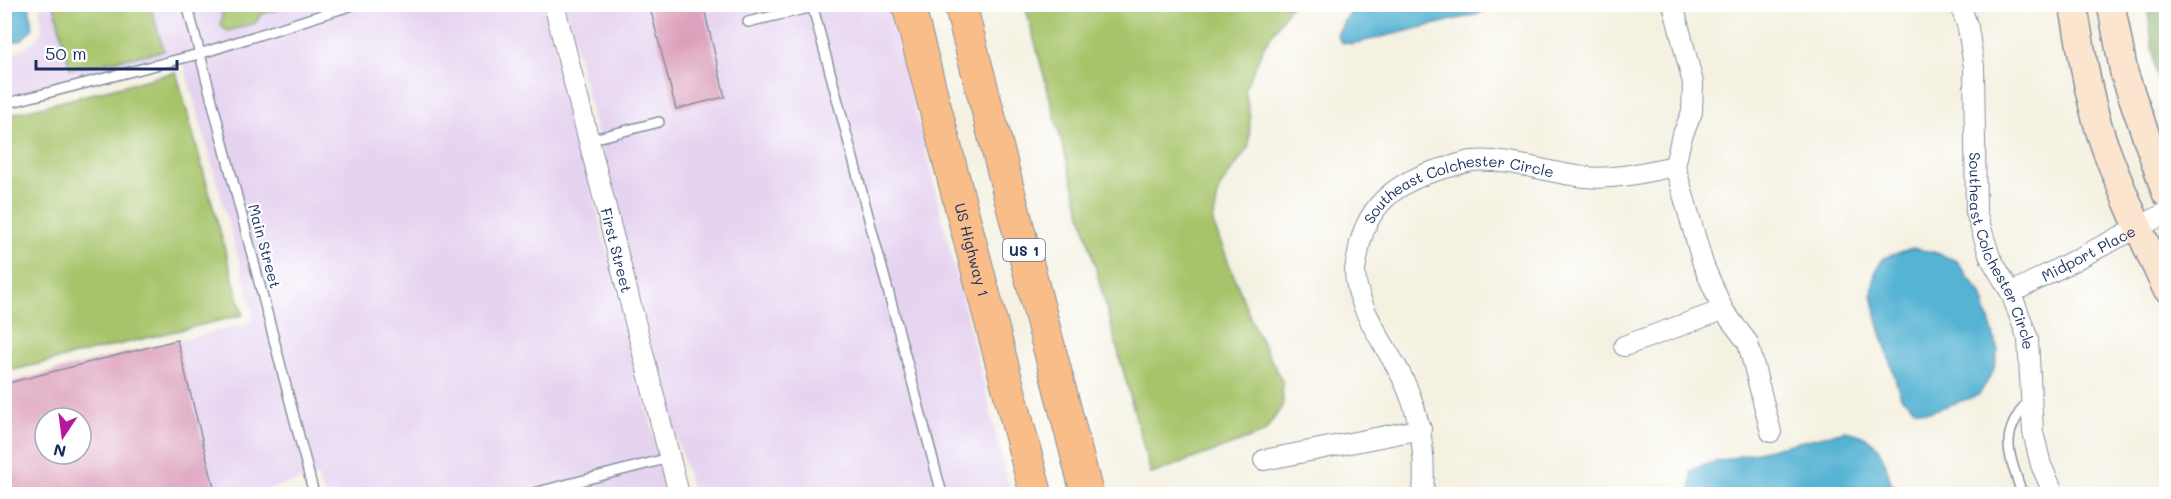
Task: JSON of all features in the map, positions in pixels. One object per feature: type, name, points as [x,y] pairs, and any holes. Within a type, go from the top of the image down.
[{"type":"main road","name":"US Highway 1","points":[[908,4],[1035,494]]},
{"type":"main road","name":"US 1","points":[[960,4],[1087,495]]},
{"type":"main road","points":[[2073,4],[2086,77],[2104,143],[2166,288]]},
{"type":"main road","points":[[2111,4],[2124,73],[2166,193]]},
{"type":"street","name":"First Street","points":[[554,4],[679,495]]},
{"type":"street","points":[[1673,4],[1693,83],[1692,112],[1681,139],[1675,166],[1703,264],[1723,310],[1748,343],[1771,432]]},
{"type":"street","name":"Southeast Colchester Circle","points":[[1960,4],[1968,28],[1974,68],[1976,212],[1990,257],[2011,293],[2028,339],[2033,432],[2040,465],[2051,492]]},
{"type":"street","name":"Southeast Colchester Circle","points":[[1423,495],[1425,479],[1421,429],[1402,378],[1364,311],[1355,272],[1360,236],[1377,205],[1400,186],[1435,171],[1471,161],[1503,162],[1584,177],[1617,178],[1675,166]]},
{"type":"street","name":"Midport Place","points":[[2011,293],[2139,229],[2166,213]]},
{"type":"street","points":[[1624,346],[1723,310]]},
{"type":"street","points":[[1264,460],[1421,429]]},
{"type":"lane","name":"Main Street","points":[[186,4],[314,495]]},
{"type":"lane","points":[[4,104],[199,54],[356,4]]},
{"type":"lane","points":[[748,22],[813,6],[942,495]]},
{"type":"lane","points":[[589,140],[659,122]]},
{"type":"lane","points":[[2022,495],[2011,458],[2009,438],[2017,415],[2032,396]]},
{"type":"lane","points":[[530,495],[669,458]]},
{"type":"shaded area","points":[[39,5],[544,5],[669,494],[324,494],[317,476],[251,494],[5,494],[5,383],[248,324],[253,311],[182,63],[177,61],[5,105],[5,55],[27,47],[41,33]]},
{"type":"shaded area","points":[[565,5],[889,5],[1011,494],[693,494],[649,339]]},
{"type":"green space","points":[[218,4],[292,5],[262,14],[255,23],[228,31],[221,26],[222,14]]},
{"type":"green space","points":[[54,5],[150,5],[164,51],[70,69]]},
{"type":"green space","points":[[1025,5],[1291,5],[1264,46],[1245,89],[1250,117],[1249,146],[1219,189],[1213,223],[1254,327],[1282,381],[1283,405],[1264,433],[1151,474]]},
{"type":"green space","points":[[2147,5],[2166,5],[2166,97],[2155,70]]},
{"type":"green space","points":[[176,72],[243,315],[5,372],[5,116]]},
{"type":"water","points":[[5,4],[29,5],[33,28],[21,40],[5,44]]},
{"type":"water","points":[[1358,5],[1490,5],[1478,14],[1352,44],[1341,42],[1337,35],[1344,21]]},
{"type":"water","points":[[1912,248],[1937,253],[1957,261],[1981,294],[1998,350],[1993,372],[1979,395],[1929,412],[1915,409],[1901,397],[1878,323],[1872,294],[1875,273],[1883,258]]},
{"type":"water","points":[[1845,431],[1858,434],[1875,445],[1885,461],[1894,494],[1691,494],[1691,471],[1703,465]]},
{"type":"building","points":[[649,4],[703,4],[725,97],[676,109]]},
{"type":"building","points":[[177,340],[216,495],[4,495],[4,384]]}]
